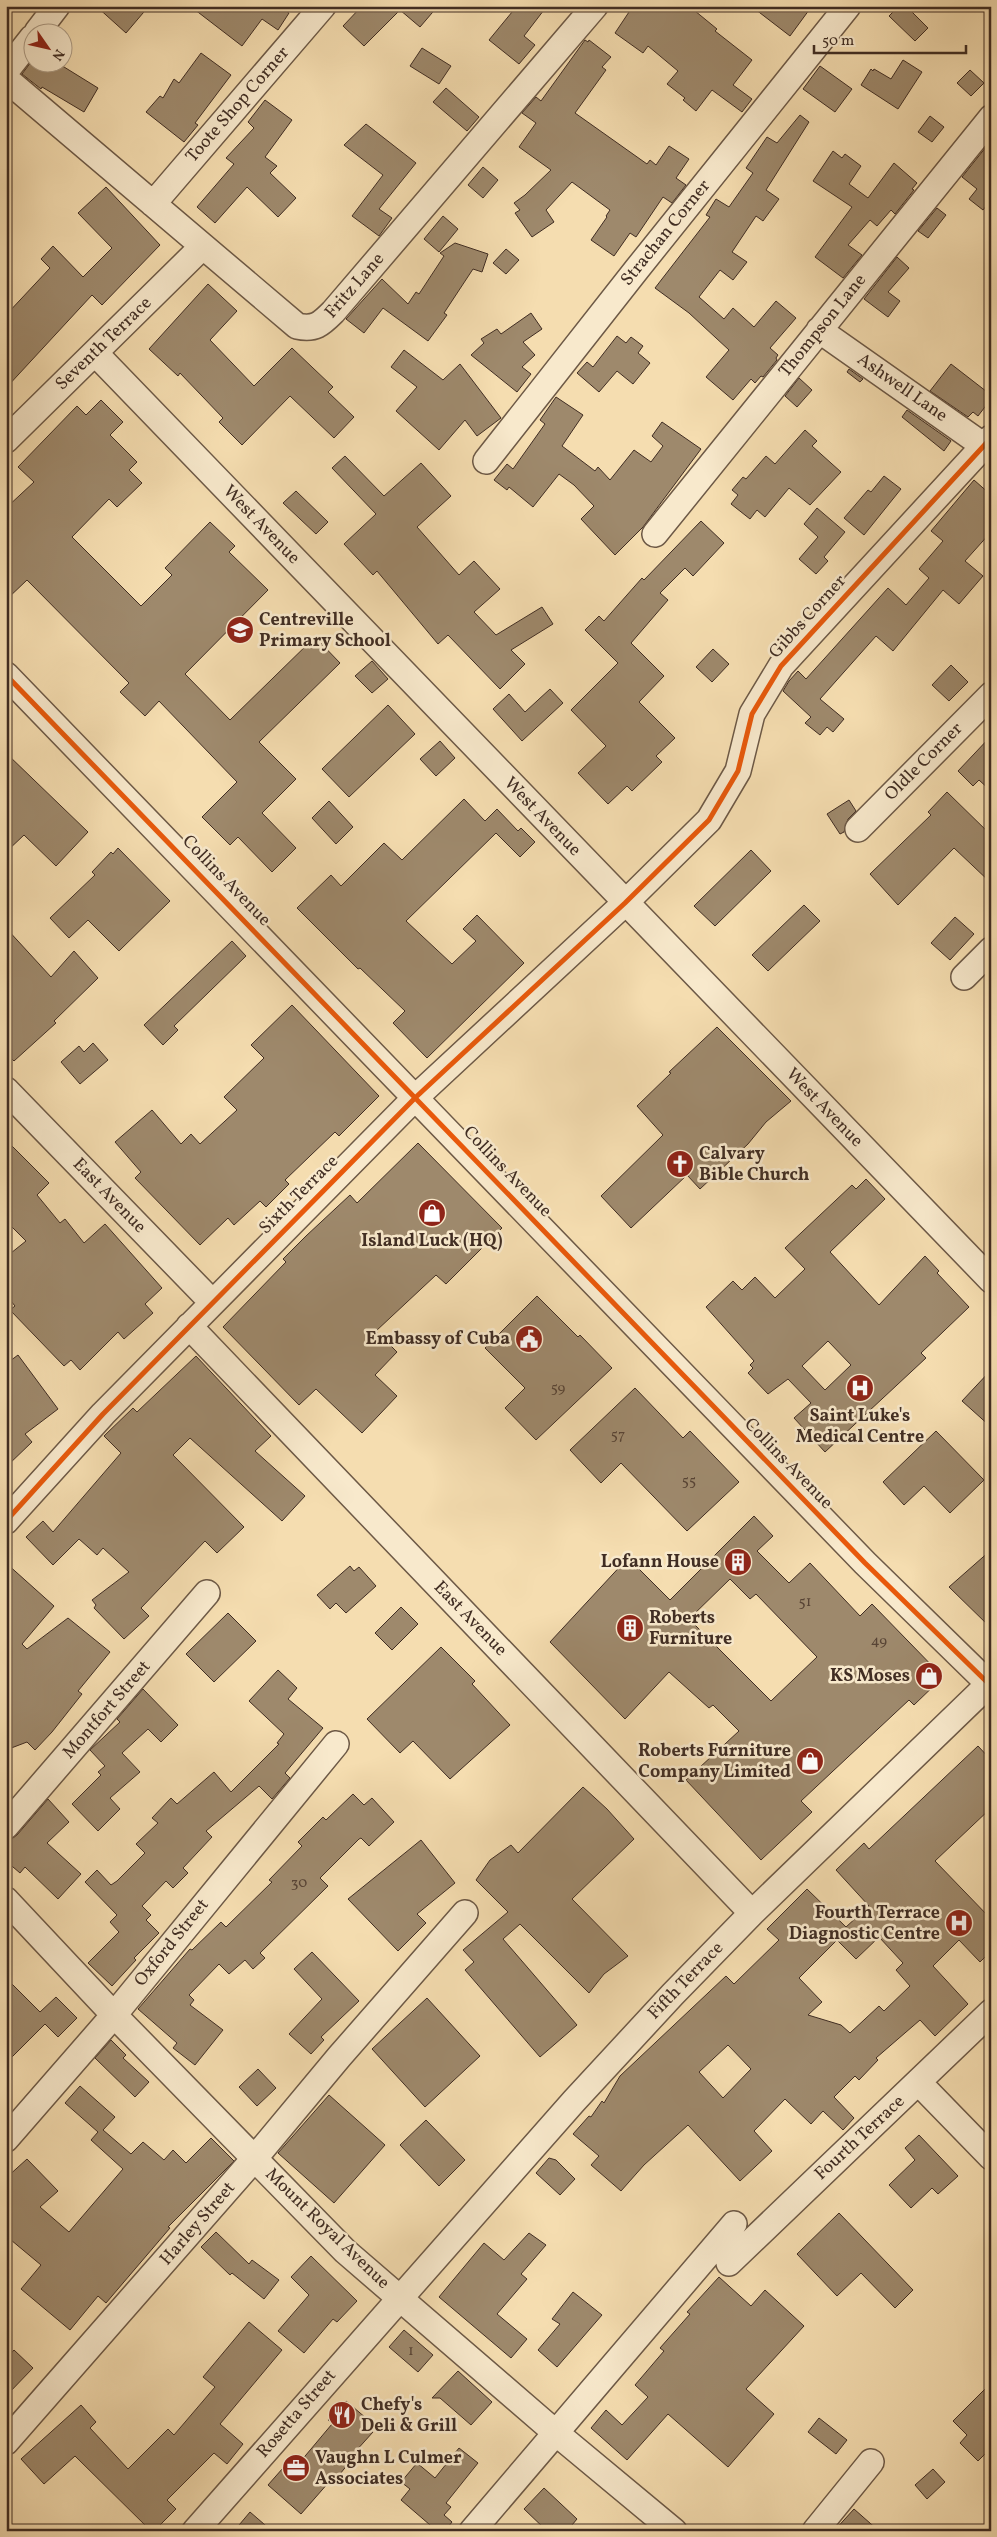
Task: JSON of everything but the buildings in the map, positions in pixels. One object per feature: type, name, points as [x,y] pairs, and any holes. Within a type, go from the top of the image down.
[{"type":"street","points":[[45,22],[57,6]]},
{"type":"street","name":"Toote Shop Corner","points":[[153,204],[323,6]]},
{"type":"street","name":"Fritz Lane","points":[[6,79],[202,248],[296,326],[308,328],[319,326],[595,6]]},
{"type":"street","name":"Strachan Corner","points":[[486,461],[848,6]]},
{"type":"street","points":[[6,71],[22,51]]},
{"type":"street","name":"Thompson Lane","points":[[655,534],[991,118]]},
{"type":"street","name":"Seventh Terrace","points":[[6,440],[202,248]]},
{"type":"street","name":"Ashwell Lane","points":[[819,330],[988,442]]},
{"type":"street","name":"West Avenue","points":[[95,352],[991,1280]]},
{"type":"street","name":"Gibbs Corner","points":[[625,903],[709,820],[738,771],[752,714],[781,666],[988,442]]},
{"type":"street","name":"Collins Avenue","points":[[6,674],[864,1563],[990,1684]]},
{"type":"street","name":"Oldle Corner","points":[[858,829],[991,695]]},
{"type":"street","name":"Sixth Terrace","points":[[6,1521],[103,1414],[416,1097],[625,903]]},
{"type":"street","points":[[964,977],[991,950]]},
{"type":"street","name":"East Avenue","points":[[6,1090],[212,1302]]},
{"type":"street","name":"East Avenue","points":[[189,1326],[752,1912]]},
{"type":"street","name":"Montfort Street","points":[[6,1826],[207,1593]]},
{"type":"street","name":"Fifth Terrace","points":[[399,2298],[574,2101],[752,1912],[990,1684]]},
{"type":"street","name":"Oxford Street","points":[[6,2139],[114,2015],[336,1744]]},
{"type":"street","name":"Mount Royal Avenue","points":[[6,1900],[114,2015],[345,2251],[556,2433],[674,2531]]},
{"type":"street","name":"Harley Street","points":[[6,2442],[254,2159],[345,2049],[465,1913]]},
{"type":"street","name":"Fourth Terrace","points":[[728,2263],[919,2083],[991,2012]]},
{"type":"street","points":[[919,2083],[991,2157]]},
{"type":"street","points":[[472,2531],[734,2224]]},
{"type":"street","name":"Rosetta Street","points":[[195,2531],[399,2298]]},
{"type":"street","points":[[815,2531],[871,2462]]},
{"type":"cycle path","points":[[6,1521],[103,1414],[416,1097],[625,903],[709,820],[738,771],[752,714],[781,666],[991,438]]},
{"type":"cycle path","points":[[6,675],[865,1563],[991,1686]]},
{"type":"place","name":"Centreville Primary School","points":[[240,630]]},
{"type":"place","name":"Calvary Bible Church","points":[[680,1164]]},
{"type":"place","name":"Island Luck (HQ)","points":[[432,1213]]},
{"type":"place","name":"Embassy of Cuba","points":[[529,1339]]},
{"type":"place","name":"Saint Luke's Medical Centre","points":[[860,1388]]},
{"type":"place","name":"Lofann House","points":[[738,1562]]},
{"type":"place","name":"Roberts Furniture","points":[[630,1628]]},
{"type":"place","name":"KS Moses","points":[[929,1676]]},
{"type":"place","name":"Roberts Furniture Company Limited","points":[[810,1761]]},
{"type":"place","name":"Fourth Terrace Diagnostic Centre","points":[[959,1923]]},
{"type":"place","name":"Chefy's Deli & Grill","points":[[342,2415]]},
{"type":"place","name":"Vaughn L Culmer Associates","points":[[296,2468]]}]
